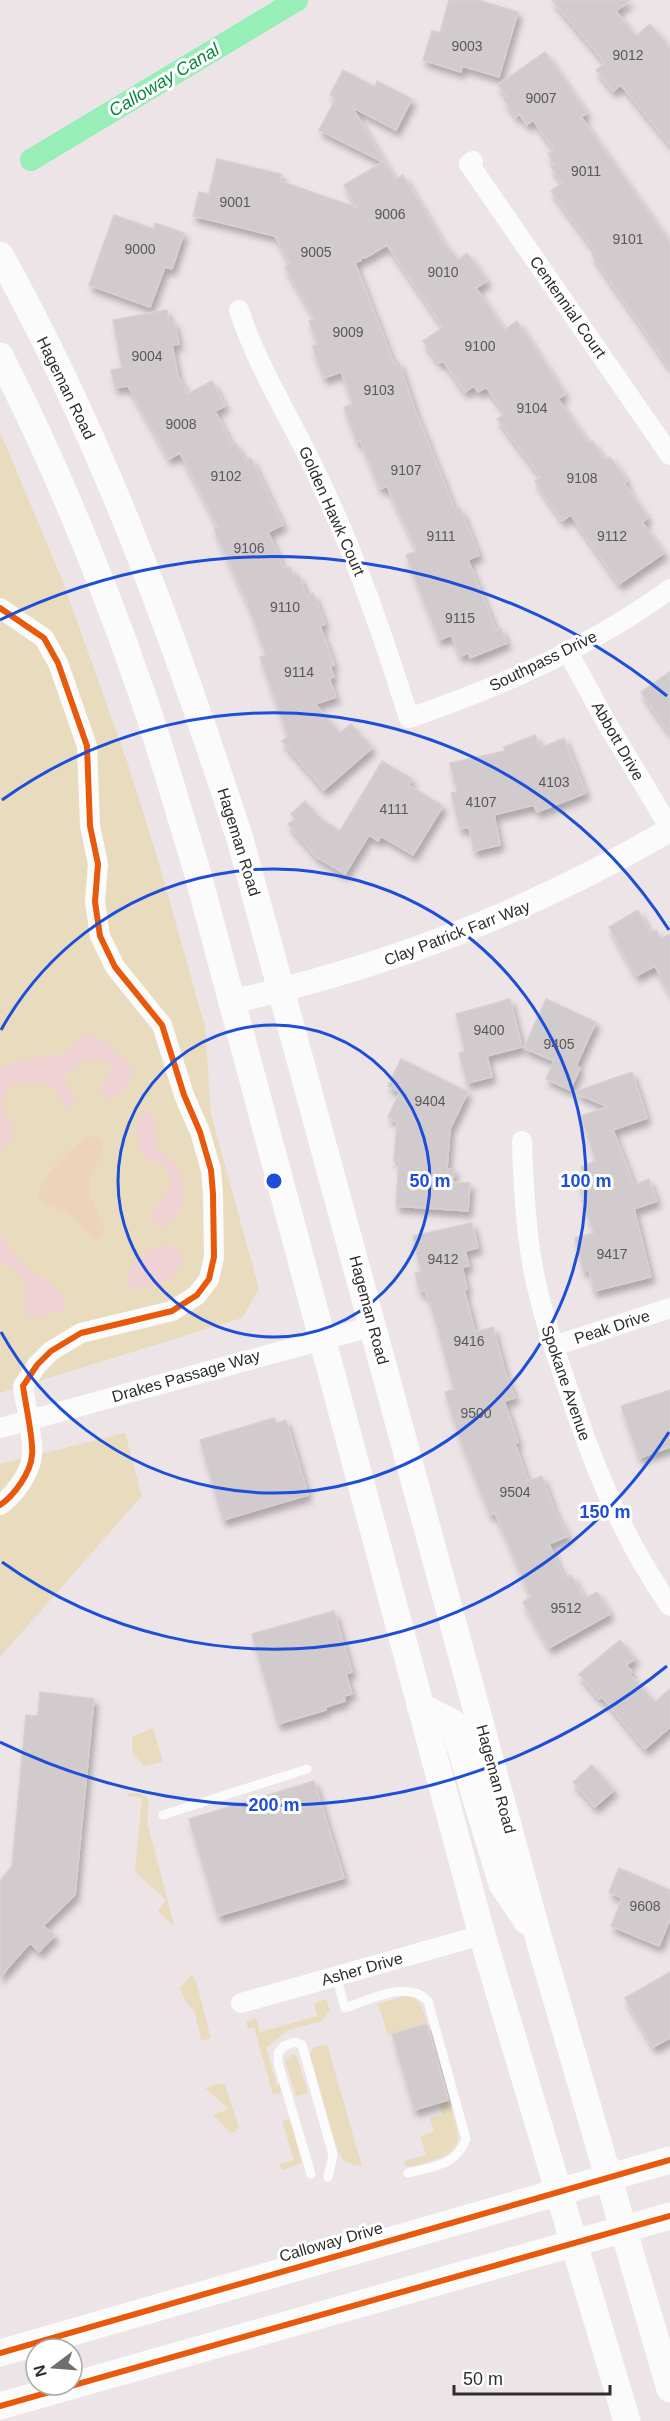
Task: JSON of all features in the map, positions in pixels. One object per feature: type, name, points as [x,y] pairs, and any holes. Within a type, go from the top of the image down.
[{"type":"main road","name":"Hageman Road","points":[[0,255],[94,446],[154,588],[191,688],[236,829],[374,1326],[538,1936],[670,2389]]},
{"type":"main road","points":[[0,356],[73,512],[141,692],[195,864],[230,1002],[482,1935],[627,2421]]},
{"type":"main road","points":[[420,1706],[453,1723],[502,1884],[538,1936]]},
{"type":"main road","name":"Calloway Drive","points":[[0,2353],[670,2160]]},
{"type":"main road","points":[[0,2406],[304,2322],[573,2242],[670,2216]]},
{"type":"street","name":"Centennial Court","points":[[473,161],[469,164],[670,455]]},
{"type":"street","name":"Golden Hawk Court","points":[[239,310],[248,338],[338,518],[367,591],[409,718]]},
{"type":"street","name":"Southpass Drive","points":[[409,718],[506,681],[568,652],[670,589]]},
{"type":"street","points":[[0,608],[44,638],[58,663],[87,746],[90,826],[98,864],[95,902],[100,936],[115,967],[162,1025],[211,1170],[214,1257],[209,1279],[197,1295],[172,1311],[81,1334],[51,1351],[37,1365],[23,1386],[33,1456],[21,1483],[8,1499],[0,1504]]},
{"type":"street","name":"Abbott Drive","points":[[568,652],[606,722],[670,829]]},
{"type":"street","name":"Clay Patrick Farr Way","points":[[230,1002],[281,991],[402,956],[467,932],[531,904],[611,864],[670,829]]},
{"type":"street","name":"Spokane Avenue","points":[[522,1141],[524,1199],[530,1252],[554,1346],[598,1476],[645,1570],[670,1606]]},
{"type":"street","name":"Peak Drive","points":[[554,1346],[670,1308]]},
{"type":"street","name":"Drakes Passage Way","points":[[0,1428],[321,1338],[374,1326]]},
{"type":"street","name":"Asher Drive","points":[[242,2004],[482,1935]]},
{"type":"lane","points":[[163,1815],[307,1769]]},
{"type":"lane","points":[[336,1976],[345,2008],[408,1990],[420,1993],[428,2001],[466,2139],[461,2152],[453,2160],[408,2173]]},
{"type":"lane","points":[[311,2174],[278,2063],[278,2054],[284,2046],[295,2042],[302,2045],[333,2155],[328,2177]]},
{"type":"shaded area","points":[[0,432],[62,579],[128,764],[159,863],[205,1027],[211,1114],[259,1289],[242,1318],[0,1393]]},
{"type":"shaded area","points":[[91,1136],[101,1139],[103,1144],[89,1187],[103,1227],[104,1234],[97,1240],[89,1236],[72,1217],[45,1203],[38,1196],[40,1188],[58,1162],[75,1146]]},
{"type":"shaded area","points":[[125,1433],[142,1496],[0,1657],[0,1464]]},
{"type":"shaded area","points":[[153,1728],[163,1762],[144,1766],[133,1754],[132,1737]]},
{"type":"shaded area","points":[[128,1793],[141,1793],[149,1800],[147,1821],[174,1926],[158,1911],[166,1900],[135,1872],[142,1798],[128,1796]]},
{"type":"shaded area","points":[[191,1975],[195,1978],[211,2038],[201,2041],[195,2012],[186,2003],[180,1988]]},
{"type":"shaded area","points":[[405,1996],[418,2002],[427,2024],[388,2036],[378,2004]]},
{"type":"shaded area","points":[[326,1999],[330,2010],[322,2021],[288,2030],[266,2048],[277,2086],[280,2085],[282,2092],[273,2095],[254,2027],[248,2029],[246,2022],[256,2018],[260,2032],[317,2016],[314,2003]]},
{"type":"shaded area","points":[[327,2044],[362,2166],[346,2163],[338,2152],[310,2055],[314,2047]]},
{"type":"shaded area","points":[[293,2054],[297,2057],[308,2093],[296,2096],[285,2061]]},
{"type":"shaded area","points":[[222,2083],[225,2085],[239,2128],[235,2132],[230,2132],[213,2115],[229,2109],[205,2088]]},
{"type":"shaded area","points":[[449,2099],[458,2136],[453,2150],[434,2160],[406,2166],[404,2161],[426,2155],[420,2136],[434,2132],[430,2118],[442,2115],[439,2102]]},
{"type":"shaded area","points":[[290,2118],[302,2163],[282,2170],[280,2164],[294,2160],[282,2121]]},
{"type":"sand","points":[[87,1032],[105,1042],[131,1067],[133,1071],[127,1084],[116,1096],[108,1100],[100,1094],[100,1090],[110,1073],[111,1066],[99,1060],[93,1060],[75,1067],[64,1076],[76,1100],[71,1107],[66,1108],[52,1086],[27,1082],[12,1085],[2,1101],[14,1132],[8,1144],[0,1151],[0,1069],[19,1060],[63,1054]]},
{"type":"sand","points":[[147,1108],[155,1118],[157,1149],[179,1169],[184,1186],[179,1211],[163,1229],[151,1219],[153,1211],[170,1189],[171,1182],[163,1164],[143,1158],[138,1145],[137,1125]]},
{"type":"sand","points":[[0,1234],[23,1265],[58,1289],[64,1302],[63,1311],[34,1318],[26,1314],[23,1305],[26,1282],[14,1270],[0,1262]]},
{"type":"sand","points":[[168,1244],[177,1250],[182,1258],[175,1273],[155,1286],[131,1289],[125,1281],[135,1262],[148,1251]]},
{"type":"building","points":[[449,0],[478,0],[518,12],[499,77],[462,66],[461,72],[423,60],[432,31],[440,33]]},
{"type":"building","points":[[552,0],[630,0],[616,11],[636,36],[650,24],[670,48],[670,145],[621,85],[613,91],[596,70],[605,63]]},
{"type":"building","points":[[545,52],[587,113],[581,117],[670,243],[670,368],[592,255],[596,252],[551,191],[562,183],[551,167],[555,164],[548,154],[554,149],[533,120],[527,125],[519,114],[516,117],[504,99],[507,97],[498,85]]},
{"type":"building","points":[[343,70],[375,87],[377,81],[412,99],[396,130],[352,107],[395,180],[403,175],[444,244],[458,260],[467,253],[487,281],[476,288],[504,330],[517,321],[565,394],[558,399],[589,444],[592,441],[605,460],[610,457],[627,481],[624,483],[648,518],[642,522],[664,553],[619,584],[571,515],[562,521],[535,481],[541,477],[497,419],[505,413],[486,387],[478,392],[474,386],[465,392],[443,361],[439,363],[423,341],[443,327],[387,245],[365,258],[360,257],[361,260],[355,263],[394,364],[399,362],[415,410],[455,510],[460,508],[479,555],[468,560],[496,630],[501,628],[507,643],[470,658],[469,653],[460,656],[451,635],[439,640],[406,555],[417,551],[387,486],[380,489],[360,440],[357,442],[344,407],[353,404],[341,372],[324,378],[312,346],[318,344],[309,321],[315,319],[285,267],[290,264],[275,236],[193,216],[199,192],[209,194],[217,159],[281,174],[280,181],[358,208],[344,185],[383,162],[319,130],[336,98],[330,95]]},
{"type":"building","points":[[114,215],[154,229],[155,223],[184,233],[172,269],[165,267],[150,307],[89,285]]},
{"type":"building","points":[[167,310],[169,323],[174,321],[179,344],[172,345],[178,376],[188,394],[212,381],[225,406],[215,411],[232,445],[236,443],[245,461],[251,458],[283,525],[268,532],[284,569],[290,567],[294,577],[299,575],[307,596],[313,593],[325,624],[320,626],[334,665],[330,667],[334,677],[329,678],[336,697],[315,704],[340,733],[351,724],[372,748],[324,790],[282,741],[288,736],[260,657],[266,655],[249,607],[214,529],[218,527],[180,453],[169,459],[128,386],[115,388],[111,370],[122,368],[113,320]]},
{"type":"building","points":[[670,672],[670,734],[641,692]]},
{"type":"building","points":[[535,735],[541,748],[564,738],[586,793],[537,812],[534,805],[494,815],[500,845],[474,851],[469,827],[460,829],[451,793],[457,792],[450,763],[505,751],[504,747]]},
{"type":"building","points":[[382,761],[412,779],[408,785],[443,806],[413,855],[381,836],[378,841],[369,835],[345,874],[316,857],[288,824],[295,819],[291,814],[305,801],[321,819],[340,831]]},
{"type":"building","points":[[638,910],[650,933],[656,930],[661,939],[670,934],[670,994],[655,966],[636,976],[609,927]]},
{"type":"building","points":[[510,999],[522,1047],[487,1056],[492,1077],[467,1083],[459,1053],[465,1051],[456,1014]]},
{"type":"building","points":[[546,999],[596,1022],[576,1066],[580,1068],[570,1090],[546,1079],[554,1061],[524,1048]]},
{"type":"building","points":[[401,1059],[468,1092],[450,1129],[447,1169],[454,1169],[453,1182],[470,1183],[468,1211],[396,1206],[399,1161],[394,1161],[397,1122],[388,1117],[400,1092],[388,1086]]},
{"type":"building","points":[[632,1072],[647,1118],[613,1130],[634,1185],[649,1179],[657,1201],[634,1209],[651,1277],[594,1291],[589,1270],[583,1271],[575,1238],[594,1233],[582,1201],[586,1200],[577,1176],[584,1173],[581,1167],[596,1161],[581,1116],[608,1107],[574,1092]]},
{"type":"building","points":[[472,1223],[478,1248],[465,1251],[469,1266],[462,1267],[467,1289],[464,1290],[475,1332],[493,1327],[505,1372],[515,1398],[504,1401],[518,1442],[515,1444],[528,1481],[542,1476],[555,1512],[568,1536],[549,1544],[564,1578],[571,1575],[585,1599],[597,1592],[610,1614],[549,1648],[523,1602],[531,1597],[495,1513],[490,1515],[461,1442],[445,1392],[454,1389],[429,1298],[425,1290],[420,1292],[415,1273],[421,1272],[413,1236]]},
{"type":"building","points":[[670,1390],[670,1447],[639,1458],[621,1406]]},
{"type":"building","points":[[274,1418],[276,1423],[286,1420],[308,1495],[223,1520],[200,1440]]},
{"type":"building","points":[[334,1611],[352,1672],[346,1674],[352,1694],[344,1696],[345,1701],[326,1707],[326,1710],[278,1724],[252,1634]]},
{"type":"building","points":[[620,1640],[635,1659],[626,1665],[632,1672],[629,1674],[655,1702],[670,1689],[670,1727],[645,1749],[602,1697],[599,1699],[579,1674]]},
{"type":"building","points":[[40,1692],[94,1699],[75,1895],[43,1926],[55,1935],[39,1952],[30,1943],[0,1977],[0,1881],[12,1866],[26,1715],[38,1716]]},
{"type":"building","points":[[592,1765],[614,1790],[595,1807],[573,1782]]},
{"type":"building","points":[[314,1781],[344,1878],[218,1916],[189,1819]]},
{"type":"building","points":[[619,1868],[670,1890],[670,1919],[659,1946],[611,1926],[622,1898],[609,1892]]},
{"type":"building","points":[[670,1972],[670,2038],[653,2047],[625,1998]]},
{"type":"building","points":[[427,2024],[448,2100],[414,2110],[392,2034]]},
{"type":"waterway","name":"Calloway Canal","points":[[31,160],[297,0]]},
{"type":"cycle path","points":[[0,608],[44,638],[58,663],[87,746],[90,826],[98,864],[95,902],[100,936],[115,967],[162,1025],[211,1170],[214,1257],[209,1279],[197,1295],[172,1311],[81,1333],[51,1351],[37,1365],[23,1386],[32,1441],[31,1462],[21,1483],[0,1505]]},
{"type":"cycle path","points":[[0,2353],[670,2160]]},
{"type":"cycle path","points":[[0,2406],[670,2216]]}]
